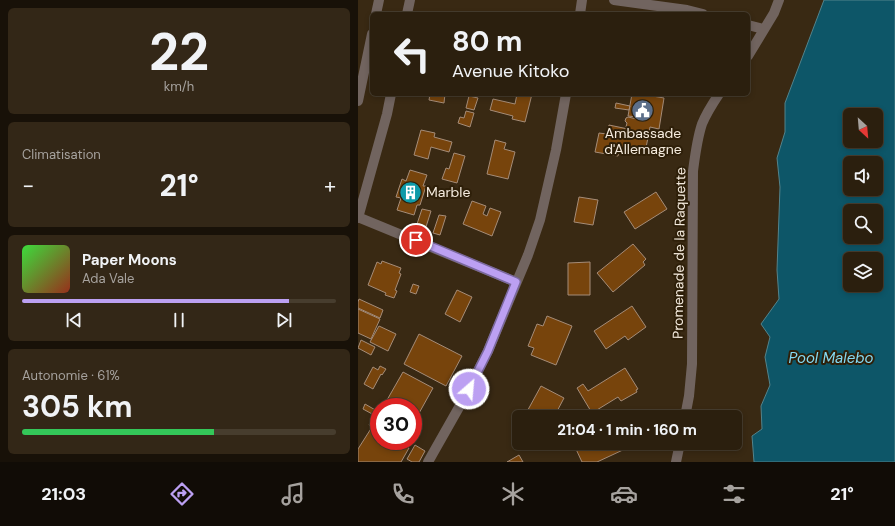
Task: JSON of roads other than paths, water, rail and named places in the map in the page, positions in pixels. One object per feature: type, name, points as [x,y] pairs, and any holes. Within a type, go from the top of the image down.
[{"type":"street","points":[[376,12],[379,0]]},
{"type":"street","points":[[408,12],[410,0]]},
{"type":"street","points":[[580,12],[582,0]]},
{"type":"street","points":[[614,0],[695,12]]},
{"type":"street","points":[[750,52],[774,13],[779,0]]},
{"type":"street","points":[[750,26],[763,29]]},
{"type":"street","points":[[358,101],[370,44]]},
{"type":"street","points":[[391,96],[387,114],[358,217],[516,282]]},
{"type":"street","points":[[428,462],[462,402],[488,351],[528,255],[540,220],[556,150],[566,96]]},
{"type":"street","name":"Promenade de la Raquette","points":[[687,410],[690,396],[692,364],[693,171],[702,124],[718,96]]},
{"type":"street","points":[[676,462],[679,450]]},
{"type":"water","name":"Pool Malebo","points":[[824,0],[895,0],[895,462],[754,462],[752,436],[762,429],[761,406],[770,385],[765,357],[770,337],[761,324],[779,299],[777,270],[780,187],[777,158],[785,132],[785,103]]},
{"type":"place","name":"Ambassade d'Allemagne","points":[[643,111]]},
{"type":"place","name":"Marble","points":[[411,192]]}]
